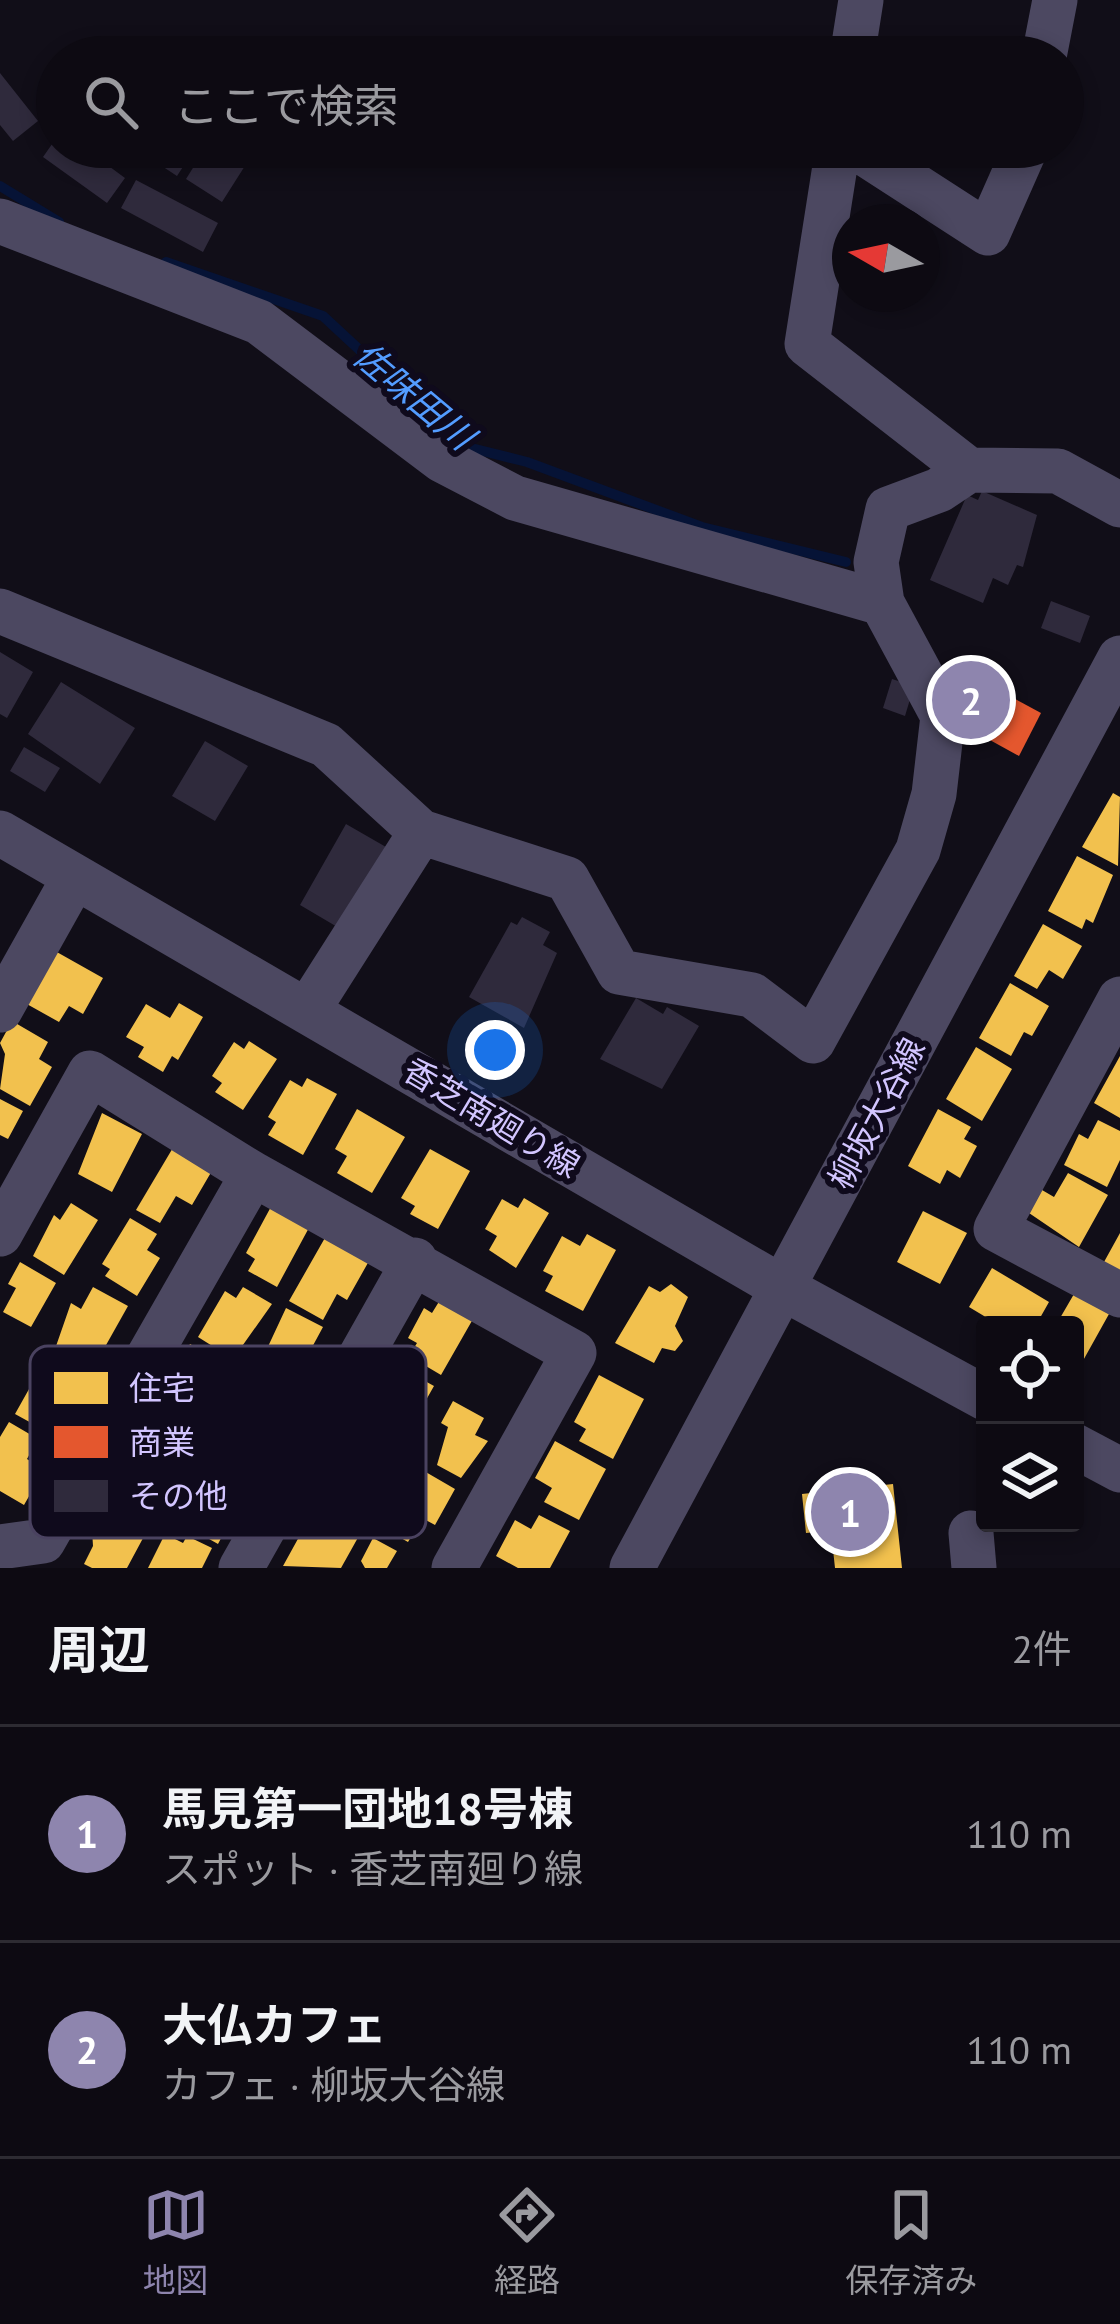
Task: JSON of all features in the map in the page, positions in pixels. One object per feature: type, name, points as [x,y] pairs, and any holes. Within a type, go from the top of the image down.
[{"type":"street","points":[[855,36],[861,0]]},
{"type":"street","points":[[1048,36],[1055,0]]},
{"type":"street","points":[[835,168],[807,344],[969,470]]},
{"type":"street","points":[[888,168],[988,232],[1017,168]]},
{"type":"street","points":[[0,221],[259,322],[442,460],[515,497],[882,603]]},
{"type":"street","points":[[0,611],[326,745],[421,832],[567,879],[619,972],[752,995],[813,1042],[918,850],[934,794],[943,716],[882,603],[875,562],[888,509],[939,490],[969,470],[1058,471],[1120,505]]},
{"type":"street","name":"柳坂大谷線","points":[[632,1568],[1120,658]]},
{"type":"street","points":[[309,1008],[421,832]]},
{"type":"street","name":"香芝南廻り線","points":[[0,833],[309,1008],[783,1288],[976,1393]]},
{"type":"street","points":[[0,1010],[74,878]]},
{"type":"street","points":[[1120,999],[996,1228],[1120,1295]]},
{"type":"street","points":[[0,1234],[90,1073],[253,1174],[415,1260],[574,1353],[454,1568]]},
{"type":"street","points":[[154,1346],[253,1174]]},
{"type":"street","points":[[366,1346],[415,1260]]},
{"type":"street","points":[[0,1547],[44,1538]]},
{"type":"street","points":[[241,1568],[258,1538]]},
{"type":"building: 住宅","points":[[1113,793],[1120,797],[1118,866],[1082,847]]},
{"type":"building: 住宅","points":[[1077,856],[1113,875],[1093,923],[1086,919],[1082,929],[1048,911]]},
{"type":"building: 住宅","points":[[1043,924],[1082,946],[1063,979],[1049,970],[1037,989],[1014,976]]},
{"type":"building: 住宅","points":[[55,951],[103,978],[83,1014],[69,1006],[59,1022],[25,1003]]},
{"type":"building: 住宅","points":[[1010,983],[1049,1006],[1032,1036],[1024,1032],[1011,1056],[979,1038]]},
{"type":"building: 住宅","points":[[179,1003],[203,1017],[178,1060],[172,1056],[163,1072],[138,1057],[144,1047],[126,1037],[146,1004],[170,1018]]},
{"type":"building: 住宅","points":[[12,1021],[48,1042],[39,1059],[52,1067],[30,1106],[0,1089],[5,1054],[0,1043]]},
{"type":"building: 住宅","points":[[249,1041],[277,1059],[243,1110],[215,1092],[222,1083],[212,1076],[234,1042],[244,1049]]},
{"type":"building: 住宅","points":[[976,1047],[1012,1069],[982,1121],[946,1099]]},
{"type":"building: 住宅","points":[[1120,1056],[1120,1118],[1094,1103]]},
{"type":"building: 住宅","points":[[307,1078],[337,1094],[303,1155],[268,1135],[276,1122],[268,1117],[290,1080],[302,1087]]},
{"type":"building: 住宅","points":[[0,1099],[23,1111],[8,1139],[0,1135]]},
{"type":"building: 住宅","points":[[357,1109],[405,1137],[372,1193],[337,1173],[347,1156],[335,1149]]},
{"type":"building: 住宅","points":[[938,1109],[971,1127],[964,1139],[977,1146],[960,1178],[947,1170],[940,1184],[908,1166]]},
{"type":"building: 住宅","points":[[102,1113],[142,1134],[112,1192],[78,1174]]},
{"type":"building: 住宅","points":[[1098,1120],[1120,1131],[1120,1160],[1107,1187],[1064,1165],[1079,1134],[1088,1139]]},
{"type":"building: 住宅","points":[[174,1146],[213,1169],[192,1205],[176,1196],[160,1223],[136,1210]]},
{"type":"building: 住宅","points":[[430,1149],[470,1171],[438,1229],[410,1214],[415,1206],[401,1198]]},
{"type":"building: 住宅","points":[[1068,1173],[1108,1195],[1079,1247],[1029,1213],[1042,1190],[1054,1197]]},
{"type":"building: 住宅","points":[[524,1198],[549,1213],[516,1268],[489,1250],[497,1236],[485,1229],[502,1199],[518,1208]]},
{"type":"building: 住宅","points":[[71,1203],[98,1220],[64,1275],[33,1256],[54,1215],[60,1220]]},
{"type":"building: 住宅","points":[[273,1203],[311,1224],[277,1287],[248,1271],[255,1259],[246,1253]]},
{"type":"building: 住宅","points":[[923,1211],[967,1233],[940,1284],[897,1262]]},
{"type":"building: 住宅","points":[[130,1218],[157,1234],[147,1250],[160,1258],[137,1296],[105,1276],[110,1269],[102,1264]]},
{"type":"building: 住宅","points":[[1120,1233],[1120,1271],[1104,1262]]},
{"type":"building: 住宅","points":[[587,1234],[616,1250],[583,1311],[545,1291],[553,1276],[543,1271],[562,1236],[580,1246]]},
{"type":"building: 住宅","points":[[326,1236],[369,1261],[347,1300],[337,1294],[323,1320],[289,1301]]},
{"type":"building: 住宅","points":[[20,1262],[56,1283],[31,1327],[3,1312],[16,1288],[8,1284]]},
{"type":"building: 住宅","points":[[992,1268],[1049,1302],[1041,1316],[984,1316],[969,1307]]},
{"type":"building: 住宅","points":[[671,1284],[688,1297],[675,1326],[683,1341],[675,1351],[662,1348],[654,1363],[615,1343],[649,1286],[660,1292]]},
{"type":"building: 住宅","points":[[93,1287],[128,1306],[106,1346],[56,1346],[71,1303],[81,1309]]},
{"type":"building: 住宅","points":[[243,1287],[272,1304],[242,1346],[212,1346],[198,1337],[225,1291],[236,1298]]},
{"type":"building: 住宅","points":[[1074,1294],[1109,1314],[1084,1359],[1084,1316],[1061,1316]]},
{"type":"building: 住宅","points":[[440,1300],[473,1319],[441,1375],[426,1366],[426,1346],[415,1346],[408,1338],[424,1308],[432,1313]]},
{"type":"building: 住宅","points":[[286,1308],[323,1327],[313,1346],[268,1346]]},
{"type":"building: 住宅","points":[[599,1375],[644,1399],[613,1459],[579,1441],[586,1429],[574,1422]]},
{"type":"building: 住宅","points":[[30,1387],[30,1422],[15,1414]]},
{"type":"building: 住宅","points":[[453,1401],[484,1418],[475,1435],[488,1441],[461,1478],[437,1465],[448,1427],[441,1423]]},
{"type":"building: 住宅","points":[[9,1422],[30,1434],[30,1494],[24,1505],[0,1491],[0,1437]]},
{"type":"building: 住宅","points":[[555,1441],[606,1469],[579,1520],[544,1502],[552,1488],[535,1478]]},
{"type":"building: 住宅","points":[[426,1472],[455,1489],[435,1525],[426,1520]]},
{"type":"building: 住宅","points":[[893,1484],[902,1568],[835,1568],[831,1531],[806,1533],[802,1494]]},
{"type":"building: 住宅","points":[[539,1515],[570,1531],[550,1568],[518,1568],[496,1556],[515,1520],[531,1529]]},
{"type":"building: 住宅","points":[[92,1538],[143,1538],[127,1568],[84,1564]]},
{"type":"building: 住宅","points":[[163,1538],[183,1543],[191,1538],[212,1548],[202,1568],[148,1568]]},
{"type":"building: 住宅","points":[[298,1538],[358,1538],[341,1568],[283,1566]]},
{"type":"building: 住宅","points":[[373,1538],[397,1551],[387,1568],[365,1568],[361,1561]]},
{"type":"building: 商業","points":[[1002,692],[1041,713],[1019,756],[979,734]]},
{"type":"building: その他","points":[[0,73],[36,123],[13,141],[0,125]]},
{"type":"building: その他","points":[[58,168],[111,168],[125,178],[107,203]]},
{"type":"building: その他","points":[[193,168],[244,168],[222,202],[186,179]]},
{"type":"building: その他","points":[[136,180],[218,223],[203,252],[121,208]]},
{"type":"building: その他","points":[[982,491],[1037,515],[1023,567],[1017,565],[1008,585],[993,578],[983,603],[930,580],[967,495],[978,500]]},
{"type":"building: その他","points":[[1051,601],[1090,616],[1080,643],[1041,628]]},
{"type":"building: その他","points":[[0,652],[33,672],[7,718],[0,714]]},
{"type":"building: その他","points":[[892,679],[914,686],[905,716],[883,708]]},
{"type":"building: その他","points":[[61,682],[135,728],[100,784],[28,734]]},
{"type":"building: その他","points":[[205,741],[248,766],[215,821],[172,796]]},
{"type":"building: その他","points":[[24,747],[60,768],[45,792],[10,771]]},
{"type":"building: その他","points":[[346,824],[386,847],[339,928],[300,905]]},
{"type":"building: その他","points":[[522,917],[550,932],[543,945],[557,953],[524,1028],[469,997],[511,922],[517,925]]},
{"type":"building: その他","points":[[636,998],[663,1014],[667,1007],[699,1026],[662,1089],[600,1059]]},
{"type":"waterway","name":"佐味田川","points":[[0,186],[59,222]]},
{"type":"waterway","name":"佐味田川","points":[[166,262],[323,316],[463,446],[527,462],[702,527],[846,562]]},
{"type":"place","name":"大仏カフェ","points":[[971,700]]},
{"type":"place","name":"馬見第一団地18号棟","points":[[850,1512]]}]
